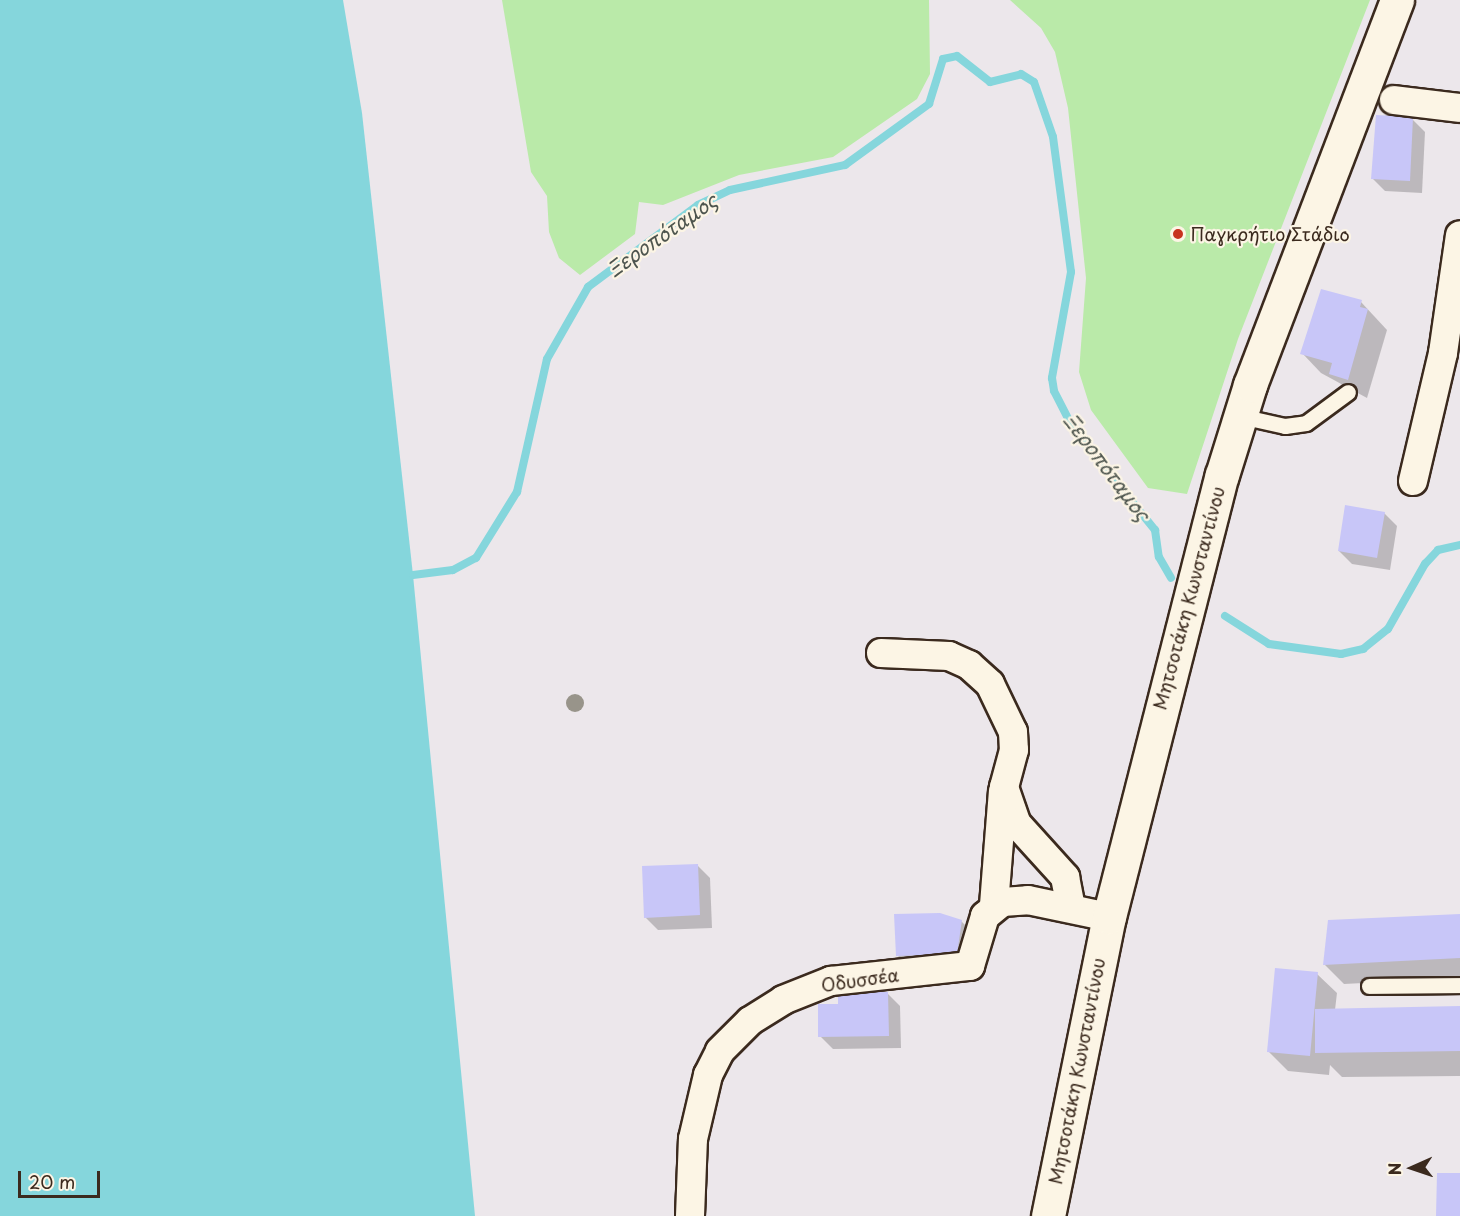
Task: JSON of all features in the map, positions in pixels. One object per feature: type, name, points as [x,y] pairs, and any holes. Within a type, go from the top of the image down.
[{"type":"street","name":"Μητσοτάκη Κωνσταντίνου","points":[[1048,1216],[1108,917],[1240,416],[1397,0]]},
{"type":"street","points":[[1394,100],[1460,108]]},
{"type":"street","points":[[1413,481],[1443,353],[1460,235]]},
{"type":"street","points":[[881,653],[949,656],[969,665],[990,684],[1013,732],[1014,750],[1004,787],[994,905],[1019,899],[1108,917]]},
{"type":"street","points":[[1004,787],[1017,824],[1065,877],[1071,908]]},
{"type":"street","name":"Οδυσσέα","points":[[690,1216],[701,1100],[717,1057],[736,1032],[783,1000],[831,981],[970,966],[994,905]]},
{"type":"lane","points":[[1240,416],[1285,426],[1306,423],[1348,392]]},
{"type":"lane","points":[[1369,986],[1460,985]]},
{"type":"green space","points":[[502,0],[929,0],[930,74],[917,99],[833,157],[739,175],[663,205],[639,202],[635,234],[580,275],[559,258],[549,232],[547,196],[531,172]]},
{"type":"green space","name":"Παγκρήτιο Στάδιο","points":[[1010,0],[1370,0],[1238,339],[1187,494],[1148,488],[1091,410],[1079,372],[1086,278],[1068,108],[1055,52],[1041,28]]},
{"type":"water","points":[[0,0],[343,0],[362,113],[413,575],[475,1216],[0,1216]]},
{"type":"building","points":[[1376,115],[1413,117],[1410,181],[1371,179]]},
{"type":"building","points":[[1321,289],[1362,300],[1360,307],[1368,309],[1348,380],[1329,374],[1332,363],[1300,354]]},
{"type":"building","points":[[1345,505],[1385,512],[1377,558],[1338,551]]},
{"type":"building","points":[[698,864],[700,915],[644,918],[642,866]]},
{"type":"building","points":[[940,913],[962,920],[957,954],[896,956],[894,914]]},
{"type":"building","points":[[1460,914],[1460,958],[1323,965],[1328,920]]},
{"type":"building","points":[[1275,968],[1318,972],[1310,1056],[1267,1052]]},
{"type":"building","points":[[838,992],[888,992],[889,1036],[818,1037],[818,1004],[838,1004]]},
{"type":"building","points":[[1460,1006],[1460,1051],[1315,1053],[1315,1009]]},
{"type":"building","points":[[1437,1173],[1460,1173],[1460,1216],[1436,1216]]},
{"type":"waterway","name":"Ξεροπόταμος","points":[[413,575],[453,570],[476,558],[517,492],[547,359],[588,287],[698,205],[730,190],[845,165],[929,104],[943,59],[957,56],[990,82],[1021,74],[1034,82],[1053,137],[1071,272],[1052,378],[1054,391],[1074,430],[1155,530],[1159,557],[1171,578]]},
{"type":"waterway","name":"Ξεροπόταμος","points":[[1225,616],[1269,644],[1341,654],[1363,649],[1388,629],[1425,564],[1438,550],[1460,545]]},
{"type":"place","name":"Παγκρήτιο Στάδιο","points":[[1178,234]]}]
